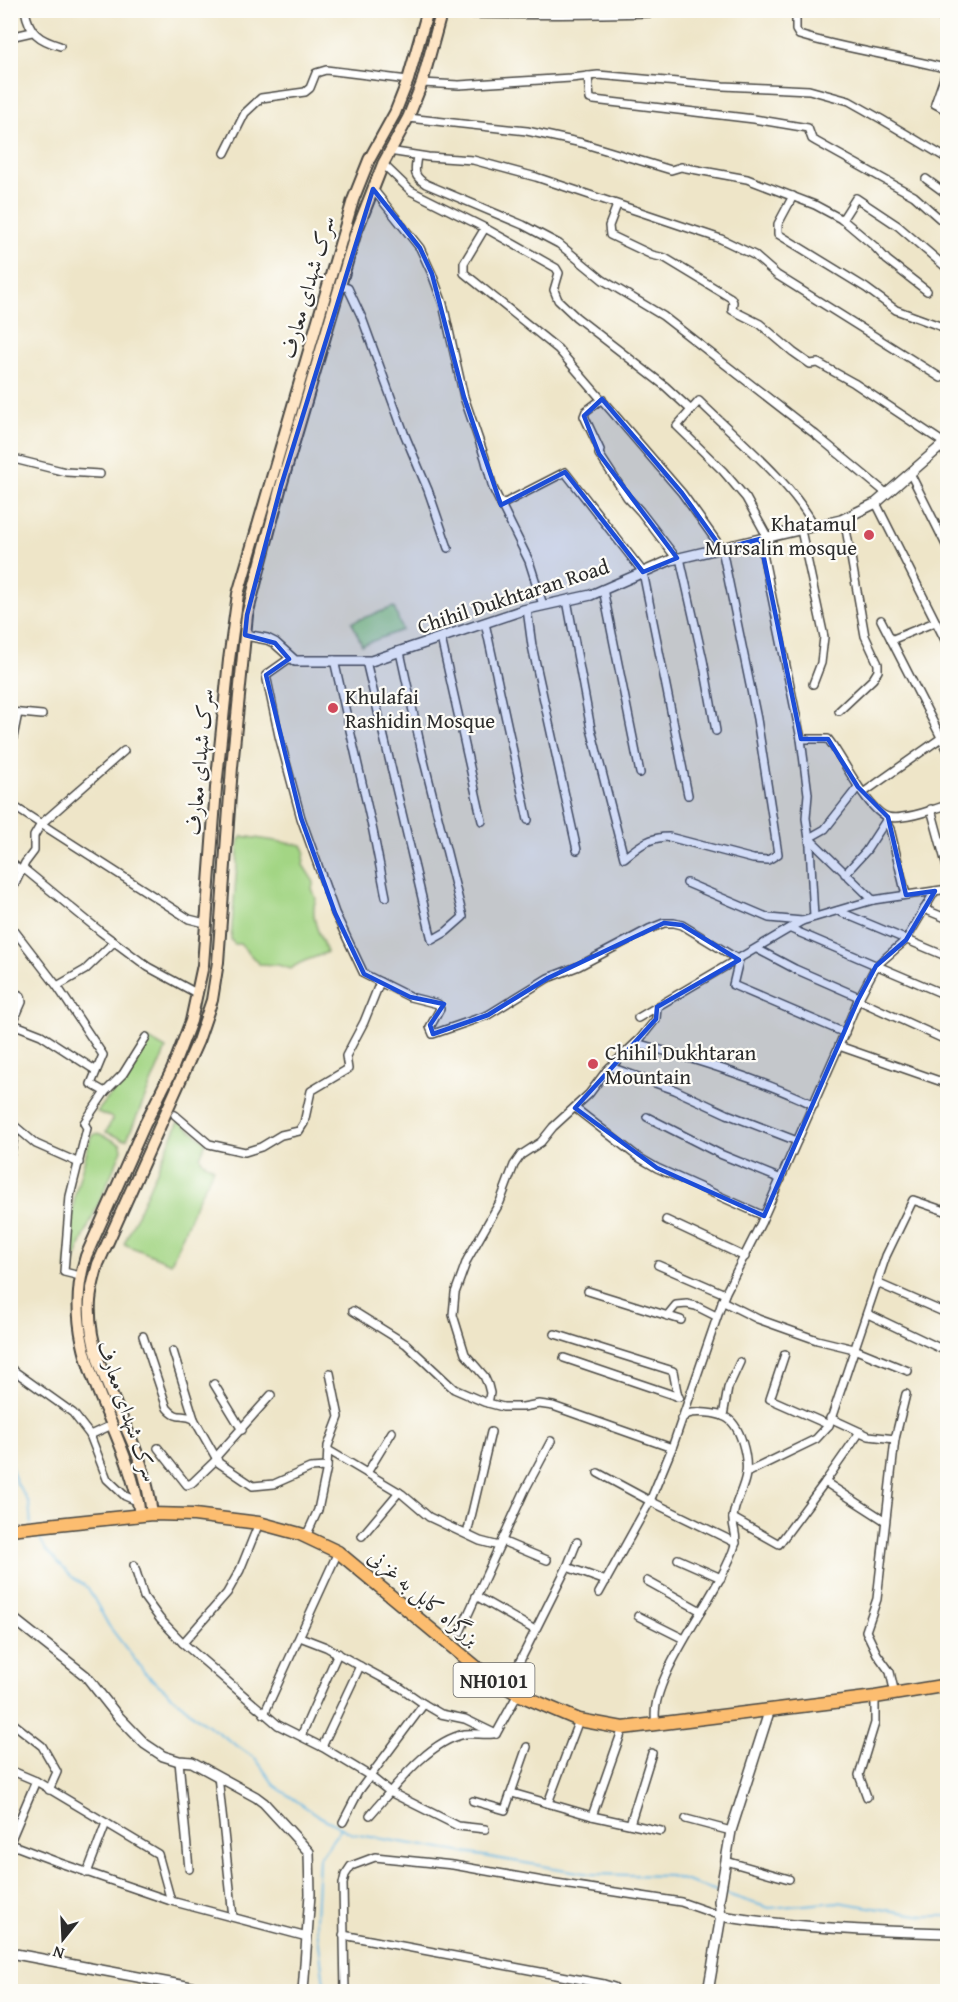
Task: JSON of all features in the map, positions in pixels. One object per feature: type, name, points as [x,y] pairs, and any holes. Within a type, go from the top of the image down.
[{"type":"highway","name":"بزرگراه کابل به غزنی","points":[[13,1529],[146,1514],[194,1515],[259,1523],[300,1534],[338,1552],[486,1676],[518,1694],[579,1720],[622,1728],[875,1697],[948,1685]]},
{"type":"main road","name":"سرک شهدای معارف","points":[[146,1514],[139,1502],[130,1469],[100,1399],[85,1353],[78,1310],[80,1276],[86,1256],[145,1124],[172,1070],[191,1021],[203,965],[215,800],[229,660],[235,611],[243,573],[353,200],[369,160],[395,113],[408,80],[428,10]]},
{"type":"main road","name":"سرک شهدای معارف","points":[[146,1514],[141,1464],[111,1394],[97,1351],[90,1317],[92,1285],[98,1264],[194,1051],[212,999],[218,962],[232,767],[247,615],[281,486],[355,235],[383,164],[408,118],[422,83],[441,11]]},
{"type":"street","points":[[26,10],[32,32],[43,41],[60,46]]},
{"type":"street","points":[[441,11],[487,15],[614,13],[644,15],[729,10]]},
{"type":"street","points":[[777,10],[796,15],[796,30],[800,35],[866,53],[924,62],[947,69],[935,104],[948,111]]},
{"type":"street","points":[[917,10],[948,19]]},
{"type":"street","points":[[10,37],[32,32]]},
{"type":"street","points":[[225,153],[245,113],[261,98],[305,92],[310,88],[316,73],[326,70],[408,80]]},
{"type":"street","points":[[422,83],[459,85],[598,75],[723,86],[809,90],[849,101],[948,159]]},
{"type":"street","points":[[588,76],[590,99],[594,100],[754,119],[808,128],[812,139],[914,196],[948,226]]},
{"type":"street","points":[[408,118],[527,130],[582,143],[671,170],[681,167],[747,179],[815,205],[842,220],[874,246],[887,260],[927,291]]},
{"type":"street","points":[[389,151],[417,156],[473,160],[536,177],[721,239],[754,255],[777,275],[941,378]]},
{"type":"street","points":[[417,156],[415,173],[417,178],[426,184],[523,225],[559,244],[603,280],[672,323],[816,435],[886,493]]},
{"type":"street","points":[[383,164],[411,191],[485,228],[556,268],[559,273],[554,290],[558,300],[576,317],[665,386],[691,410]]},
{"type":"street","points":[[926,179],[948,195]]},
{"type":"street","points":[[373,189],[420,248],[432,274],[443,304],[464,397],[486,458],[493,488],[529,561],[543,605]]},
{"type":"street","points":[[793,196],[778,224],[778,234],[866,288],[896,310],[948,329]]},
{"type":"street","points":[[842,220],[856,198],[898,226],[948,269]]},
{"type":"street","points":[[617,205],[609,226],[610,235],[652,255],[664,258],[722,292],[731,298],[732,310],[760,324],[810,364],[818,363],[854,383],[944,443],[948,458]]},
{"type":"street","points":[[485,228],[464,263],[464,273],[553,344],[682,493],[722,549],[757,719],[778,854],[768,860],[753,859],[669,837],[656,837],[645,842],[624,858],[591,729],[567,600]]},
{"type":"street","points":[[341,286],[348,288],[362,318],[448,548]]},
{"type":"street","points":[[602,399],[585,411],[584,416],[600,450],[599,454],[627,497],[678,558],[704,660],[716,731]]},
{"type":"street","points":[[814,527],[784,486],[723,422],[699,401],[677,426],[723,471],[746,498],[764,538],[801,739],[808,794],[806,818],[814,917]]},
{"type":"street","name":"Chihil Dukhtaran Road","points":[[290,658],[301,662],[371,661],[527,609],[591,595],[678,558],[841,520],[876,503],[944,443]]},
{"type":"street","points":[[10,458],[66,471],[100,474]]},
{"type":"street","points":[[501,505],[565,472],[643,572],[688,795]]},
{"type":"street","points":[[910,473],[948,549]]},
{"type":"street","points":[[876,503],[935,622],[945,636],[948,646]]},
{"type":"street","points":[[839,711],[879,671],[865,636],[846,529],[841,520]]},
{"type":"street","points":[[801,530],[824,637],[821,663],[813,684]]},
{"type":"street","points":[[603,589],[640,773]]},
{"type":"street","points":[[527,609],[532,646],[577,850]]},
{"type":"street","points":[[881,620],[948,751]]},
{"type":"street","points":[[891,640],[935,622]]},
{"type":"street","points":[[485,623],[528,820]]},
{"type":"street","points":[[245,634],[267,639],[290,658],[266,675],[301,818],[335,913],[364,974],[410,997],[438,1004],[440,1009],[430,1027],[431,1032],[435,1034],[488,1015],[548,978],[579,966],[649,929],[664,924],[674,922],[682,925],[739,960]]},
{"type":"street","points":[[441,638],[483,821]]},
{"type":"street","points":[[366,661],[432,940],[446,932],[463,917],[423,757],[400,652]]},
{"type":"street","points":[[334,660],[386,897]]},
{"type":"street","points":[[10,753],[14,712],[42,715]]},
{"type":"street","points":[[809,838],[825,829],[860,790],[941,738]]},
{"type":"street","points":[[801,739],[828,739],[860,790],[887,819],[906,895]]},
{"type":"street","points":[[10,894],[34,851],[34,836],[41,824],[124,751]]},
{"type":"street","points":[[10,804],[189,919],[206,923]]},
{"type":"street","points":[[845,874],[866,851],[887,819],[948,806]]},
{"type":"street","points":[[931,809],[948,871]]},
{"type":"street","points":[[809,838],[873,900]]},
{"type":"street","points":[[10,861],[148,967],[198,994]]},
{"type":"street","points":[[687,883],[770,918],[802,921]]},
{"type":"street","points":[[638,1018],[802,921],[873,900],[948,889]]},
{"type":"street","points":[[599,1593],[650,1501],[672,1448],[716,1316],[781,1179],[859,998],[876,966],[906,940],[935,891]]},
{"type":"street","points":[[924,909],[948,919]]},
{"type":"street","points":[[838,910],[948,957]]},
{"type":"street","points":[[10,925],[57,986],[103,1055],[91,1084],[105,1092]]},
{"type":"street","points":[[791,929],[948,996]]},
{"type":"street","points":[[57,986],[85,970],[114,942]]},
{"type":"street","points":[[757,949],[948,1041]]},
{"type":"street","points":[[739,960],[733,985],[845,1033]]},
{"type":"street","points":[[175,1115],[209,1144],[245,1152],[261,1147],[280,1135],[299,1131],[304,1123],[311,1091],[348,1069],[346,1056],[364,1022],[380,982]]},
{"type":"street","points":[[10,990],[21,996],[22,1002],[12,1026],[41,1035],[95,1070]]},
{"type":"street","points":[[488,1403],[490,1394],[488,1385],[484,1376],[465,1354],[453,1315],[454,1293],[467,1260],[500,1202],[514,1165],[521,1155],[541,1142],[553,1127],[590,1094],[610,1067],[636,1043],[656,1019],[657,1007]]},
{"type":"street","points":[[80,1276],[64,1272],[70,1196],[87,1128],[84,1123],[105,1092],[123,1074],[146,1037]]},
{"type":"street","points":[[636,1043],[766,1084],[814,1105]]},
{"type":"street","points":[[840,1046],[948,1084]]},
{"type":"street","points":[[610,1067],[675,1090],[797,1142]]},
{"type":"street","points":[[575,1108],[648,1162],[764,1216]]},
{"type":"street","points":[[647,1117],[720,1154],[781,1179]]},
{"type":"street","points":[[13,1125],[36,1144],[79,1163]]},
{"type":"street","points":[[10,1156],[13,1125]]},
{"type":"street","points":[[746,1473],[816,1439],[830,1422],[886,1256],[913,1200],[948,1212]]},
{"type":"street","points":[[666,1220],[745,1257]]},
{"type":"street","points":[[658,1265],[724,1297],[758,1318],[817,1340],[854,1349],[908,1371]]},
{"type":"street","points":[[877,1283],[948,1314]]},
{"type":"street","points":[[588,1291],[681,1320]]},
{"type":"street","points":[[667,1316],[676,1305],[687,1304],[716,1316]]},
{"type":"street","points":[[353,1311],[406,1344],[454,1389],[503,1407],[539,1404],[553,1406],[672,1448]]},
{"type":"street","points":[[868,1314],[948,1352]]},
{"type":"street","points":[[555,1334],[673,1371],[678,1397]]},
{"type":"street","points":[[143,1336],[167,1408],[178,1417],[194,1419]]},
{"type":"street","points":[[173,1351],[194,1419],[219,1463],[253,1486],[274,1484],[310,1468],[327,1467]]},
{"type":"street","points":[[785,1354],[770,1399],[869,1436],[895,1439]]},
{"type":"street","points":[[564,1358],[687,1400]]},
{"type":"street","points":[[723,1416],[729,1384],[740,1362]]},
{"type":"street","points":[[10,1368],[73,1413],[90,1435],[107,1479],[125,1496],[139,1502]]},
{"type":"street","points":[[300,1534],[308,1532],[318,1510],[327,1467],[328,1446],[339,1417],[330,1373]]},
{"type":"street","points":[[214,1384],[242,1430]]},
{"type":"street","points":[[895,1694],[890,1672],[877,1654],[866,1631],[877,1599],[884,1520],[895,1439],[906,1394]]},
{"type":"street","points":[[158,1448],[187,1485],[192,1484],[272,1395]]},
{"type":"street","points":[[656,1723],[655,1711],[664,1680],[684,1639],[721,1578],[736,1543],[732,1518],[746,1473],[741,1434],[732,1422],[723,1416],[689,1413],[681,1419]]},
{"type":"street","points":[[90,1435],[112,1425]]},
{"type":"street","points":[[367,1473],[392,1432]]},
{"type":"street","points":[[468,1534],[491,1432]]},
{"type":"street","points":[[732,1518],[779,1544],[860,1432]]},
{"type":"street","points":[[460,1632],[500,1543],[551,1440]]},
{"type":"street","points":[[328,1450],[399,1492],[429,1517],[468,1534],[547,1560]]},
{"type":"street","points":[[598,1473],[736,1543]]},
{"type":"street","points":[[825,1482],[884,1520]]},
{"type":"street","points":[[362,1536],[399,1492]]},
{"type":"street","points":[[183,1642],[226,1593],[240,1570],[259,1523]]},
{"type":"street","points":[[518,1665],[577,1542]]},
{"type":"street","points":[[264,1714],[338,1552]]},
{"type":"street","points":[[678,1559],[721,1578]]},
{"type":"street","points":[[134,1565],[144,1597],[160,1619],[278,1725],[322,1747],[370,1776],[390,1792],[458,1826],[485,1830]]},
{"type":"street","points":[[567,1567],[606,1581]]},
{"type":"street","points":[[647,1581],[701,1611]]},
{"type":"street","points":[[476,1596],[535,1630]]},
{"type":"street","points":[[10,1616],[86,1676],[116,1714],[145,1744],[163,1756],[192,1762],[264,1803],[309,1852],[310,1894],[303,1992]]},
{"type":"street","points":[[638,1616],[684,1639]]},
{"type":"street","points":[[300,1637],[360,1665],[441,1714],[465,1719],[496,1734]]},
{"type":"street","points":[[301,1736],[338,1653]]},
{"type":"street","points":[[322,1747],[360,1665]]},
{"type":"street","points":[[496,1734],[518,1694]]},
{"type":"street","points":[[867,1797],[859,1775],[874,1723],[875,1697]]},
{"type":"street","points":[[343,1822],[359,1791],[424,1704]]},
{"type":"street","points":[[708,1992],[721,1916],[719,1901],[731,1831],[770,1710]]},
{"type":"street","points":[[548,1803],[579,1720]]},
{"type":"street","points":[[10,1721],[42,1746],[57,1772],[49,1790]]},
{"type":"street","points":[[592,1816],[622,1728]]},
{"type":"street","points":[[370,1815],[422,1758],[437,1745],[465,1734],[496,1734]]},
{"type":"street","points":[[473,1801],[505,1810],[527,1747]]},
{"type":"street","points":[[630,1824],[652,1753]]},
{"type":"street","points":[[179,1761],[189,1869]]},
{"type":"street","points":[[10,1770],[36,1781],[158,1854],[171,1901]]},
{"type":"street","points":[[218,1776],[233,1917]]},
{"type":"street","points":[[36,1781],[10,1843],[87,1873],[171,1901],[307,1937]]},
{"type":"street","points":[[512,1792],[592,1816],[661,1831]]},
{"type":"street","points":[[686,1819],[731,1831]]},
{"type":"street","points":[[87,1873],[106,1822]]},
{"type":"street","points":[[345,1992],[343,1884],[345,1875],[351,1866],[375,1857],[453,1865],[681,1902],[721,1916],[756,1921],[884,1931],[948,1933]]},
{"type":"street","points":[[725,1864],[789,1879]]},
{"type":"street","points":[[343,1935],[604,1984],[615,1987],[616,1992]]},
{"type":"street","points":[[10,1953],[218,1992]]},
{"type":"highlighted area","points":[[373,189],[420,248],[432,274],[464,397],[501,505],[565,472],[643,572],[677,558],[599,454],[584,416],[602,399],[682,493],[722,549],[760,539],[801,739],[828,739],[858,787],[888,817],[906,895],[935,891],[906,940],[876,966],[858,1000],[764,1216],[657,1168],[575,1108],[656,1019],[657,1007],[739,960],[682,925],[664,923],[548,978],[488,1015],[433,1034],[430,1025],[444,1004],[410,997],[364,974],[335,913],[301,818],[266,675],[289,659],[275,643],[245,635],[247,615],[281,486]]},
{"type":"green space","points":[[394,607],[402,630],[362,645],[352,622]]},
{"type":"green space","points":[[242,836],[302,845],[305,851],[303,865],[314,882],[312,888],[316,899],[315,919],[327,952],[299,963],[291,969],[278,965],[259,964],[240,944],[234,944],[231,939],[239,840]]},
{"type":"green space","points":[[147,1038],[166,1049],[127,1139],[123,1139],[106,1132],[113,1118],[97,1112],[127,1074]]},
{"type":"green space","points":[[179,1121],[206,1142],[200,1157],[203,1162],[214,1168],[196,1203],[171,1263],[124,1244]]},
{"type":"green space","points":[[98,1133],[121,1144],[122,1150],[71,1270],[66,1268],[75,1194],[91,1136]]},
{"type":"waterway","points":[[10,1463],[16,1482],[29,1503],[31,1524]]},
{"type":"waterway","points":[[36,1531],[46,1550],[72,1577],[88,1588],[109,1626],[145,1673],[200,1720],[256,1759],[275,1786],[317,1815],[353,1834],[590,1874],[670,1876],[717,1891]]},
{"type":"waterway","points":[[325,1992],[316,1920],[319,1859],[341,1828]]},
{"type":"waterway","points":[[723,1893],[769,1908],[838,1902],[924,1916],[948,1916]]},
{"type":"place","name":"Khatamul Mursalin mosque","points":[[869,535]]},
{"type":"place","name":"Khulafai Rashidin Mosque","points":[[333,708]]},
{"type":"place","name":"Chihil Dukhtaran Mountain","points":[[593,1064]]}]
